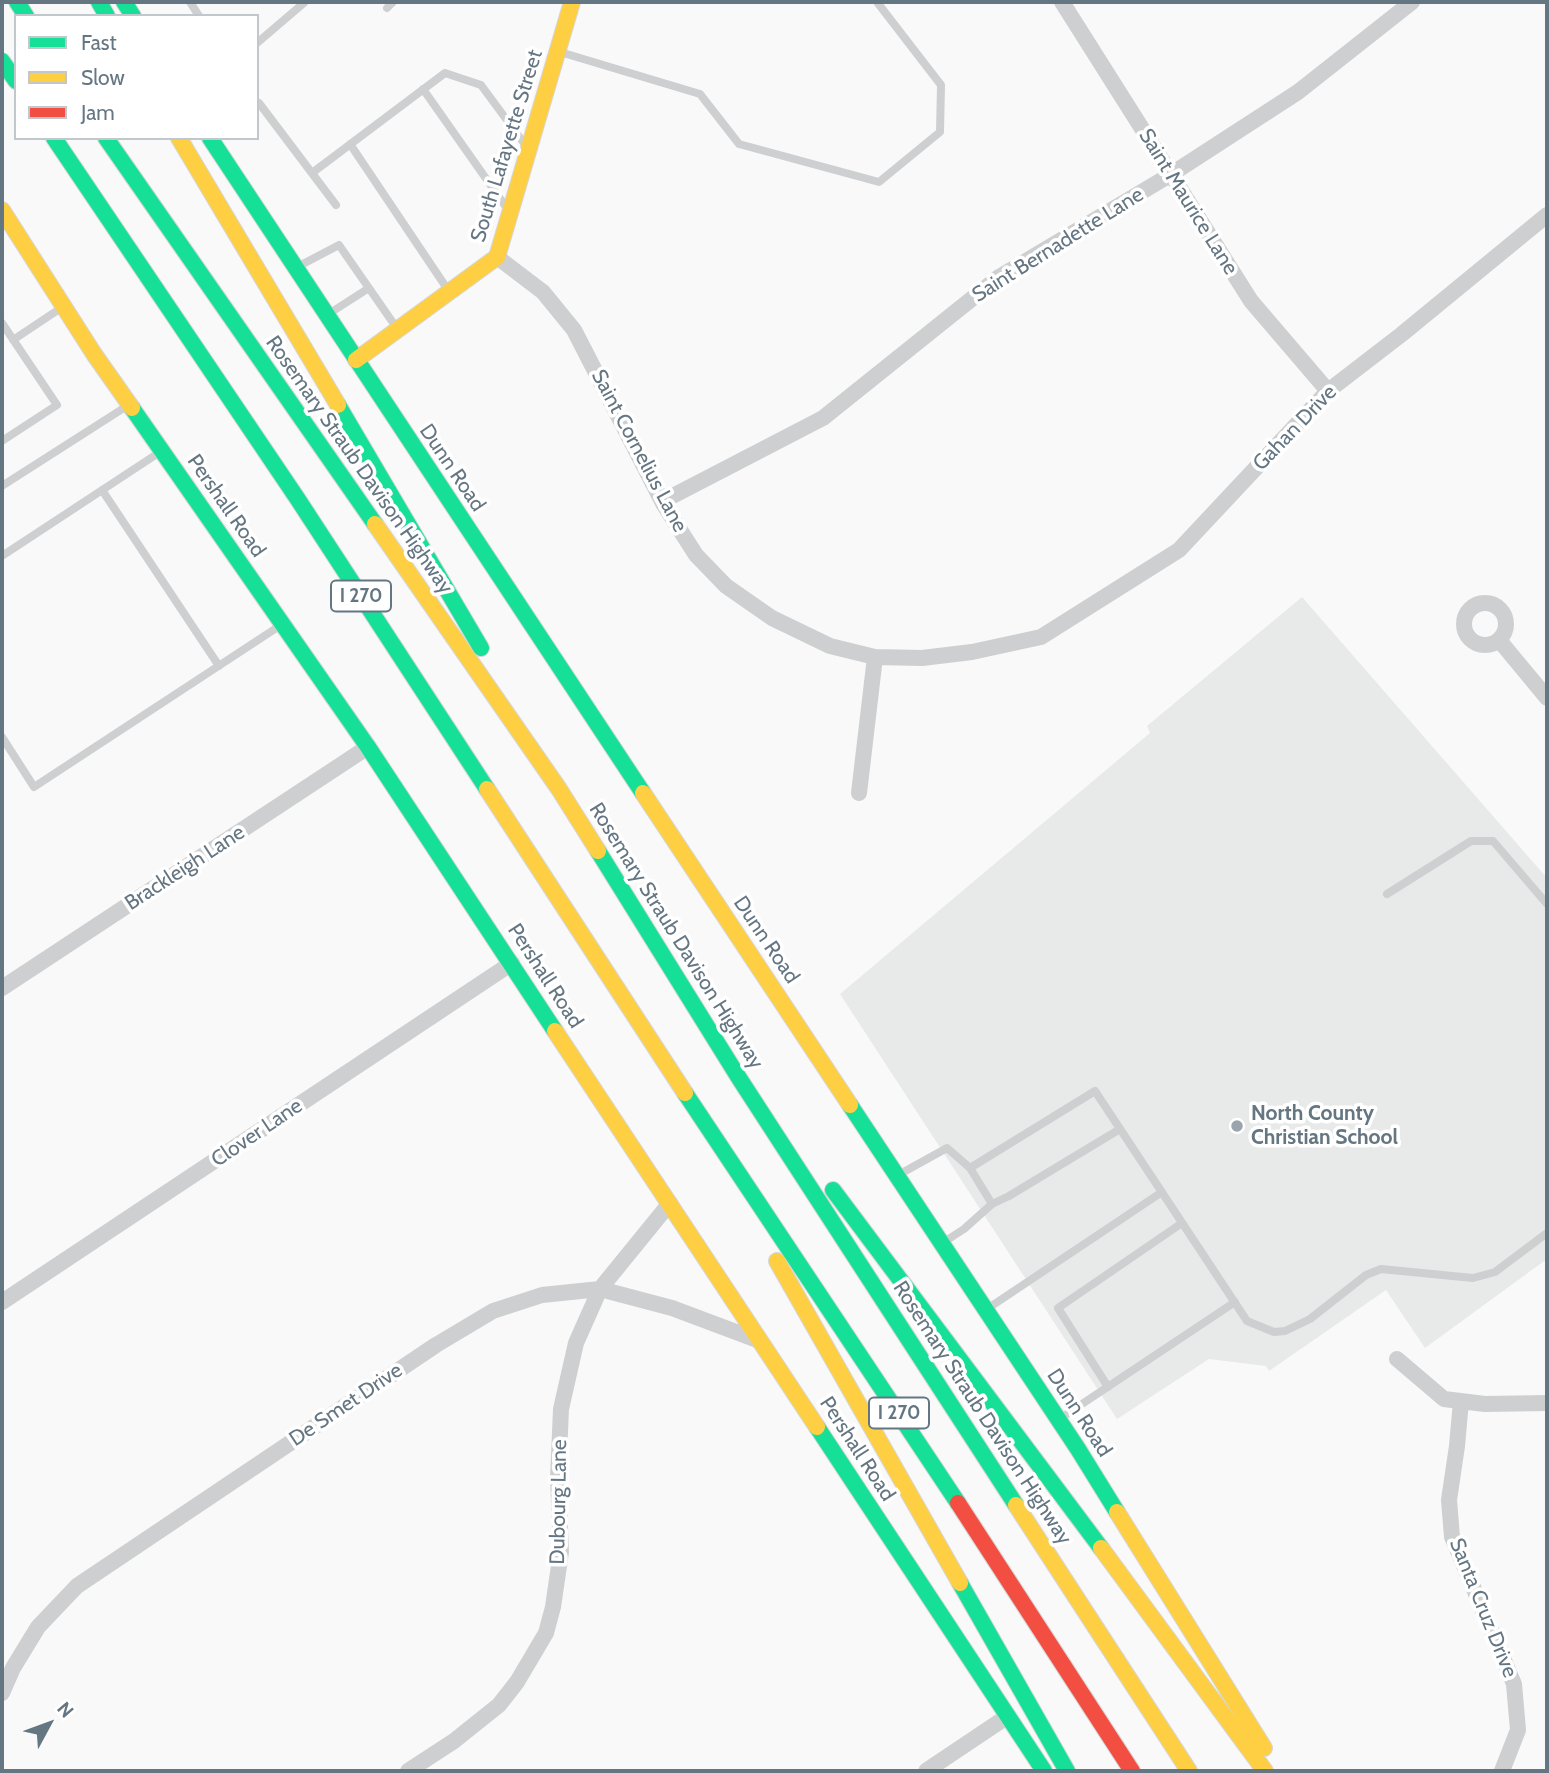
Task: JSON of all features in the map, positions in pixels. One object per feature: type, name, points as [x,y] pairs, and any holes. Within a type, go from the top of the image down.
[{"type":"main road","name":"South Lafayette Street","points":[[356,360],[497,257],[572,2]]},
{"type":"main road","points":[[2,62],[14,79]]},
{"type":"main road","name":"I 270","points":[[55,140],[297,498],[661,1057],[854,1344],[1132,1771]]},
{"type":"main road","name":"Rosemary Straub Davison Highway","points":[[107,140],[559,789],[739,1078],[1189,1771]]},
{"type":"main road","points":[[180,140],[450,592],[559,789]]},
{"type":"main road","name":"Dunn Road","points":[[211,140],[1059,1420],[1278,1771]]},
{"type":"main road","name":"Pershall Road","points":[[2,209],[129,405],[368,747],[1044,1771]]},
{"type":"main road","points":[[661,1057],[1067,1771]]},
{"type":"main road","points":[[739,1078],[772,1108],[1042,1466],[1265,1771]]},
{"type":"street","name":"Saint Maurice Lane","points":[[1062,2],[1251,300],[1328,391]]},
{"type":"street","points":[[1386,2],[1397,15]]},
{"type":"street","name":"Saint Bernadette Lane","points":[[663,501],[823,418],[999,277],[1170,175],[1298,92],[1412,2]]},
{"type":"street","name":"Gahan Drive","points":[[1041,637],[1179,550],[1328,391],[1547,215]]},
{"type":"street","name":"Saint Cornelius Lane","points":[[497,257],[544,292],[575,330],[664,505],[696,555],[726,586],[772,618],[830,646],[875,657],[922,658],[960,654],[1041,637]]},
{"type":"street","points":[[1499,640],[1547,698]]},
{"type":"street","points":[[859,793],[875,657]]},
{"type":"street","name":"Brackleigh Lane","points":[[2,988],[368,747]]},
{"type":"street","name":"Clover Lane","points":[[2,1302],[512,963]]},
{"type":"street","name":"Dubourg Lane","points":[[408,1771],[454,1741],[499,1705],[517,1682],[546,1633],[553,1607],[561,1552],[558,1478],[561,1409],[576,1342],[600,1289],[670,1203]]},
{"type":"street","name":"De Smet Drive","points":[[2,1693],[13,1668],[38,1627],[77,1586],[436,1345],[493,1311],[542,1295],[600,1289],[672,1308],[762,1342]]},
{"type":"street","points":[[1398,1359],[1444,1399],[1485,1404],[1547,1403]]},
{"type":"street","name":"Santa Cruz Drive","points":[[1461,1401],[1449,1500],[1452,1537],[1514,1684],[1518,1730],[1502,1771]]},
{"type":"street","points":[[926,1771],[1008,1716]]},
{"type":"lane","points":[[259,41],[305,2]]},
{"type":"lane","points":[[558,52],[700,94],[739,144],[879,182],[940,132],[942,85],[877,2]]},
{"type":"lane","points":[[312,173],[445,73],[481,85],[529,149]]},
{"type":"lane","points":[[423,89],[510,212]]},
{"type":"lane","points":[[259,103],[336,205]]},
{"type":"lane","points":[[351,144],[449,292]]},
{"type":"lane","points":[[296,268],[339,245],[397,330]]},
{"type":"lane","points":[[326,316],[369,289]]},
{"type":"lane","points":[[13,340],[63,306]]},
{"type":"lane","points":[[2,323],[57,405],[2,441]]},
{"type":"lane","points":[[2,485],[129,405]]},
{"type":"lane","points":[[2,556],[161,451]]},
{"type":"lane","points":[[102,490],[219,666]]},
{"type":"lane","points":[[2,737],[34,786],[282,624]]},
{"type":"lane","points":[[1387,894],[1471,841],[1493,841],[1547,904]]},
{"type":"lane","points":[[970,1168],[1095,1091],[1247,1321],[1274,1332],[1285,1331],[1310,1319],[1366,1275],[1381,1269],[1473,1278],[1495,1272],[1547,1233]]},
{"type":"lane","points":[[942,1244],[992,1204],[1120,1129]]},
{"type":"lane","points":[[897,1176],[947,1149],[970,1168],[992,1204]]},
{"type":"lane","points":[[986,1310],[1162,1192]]},
{"type":"lane","points":[[1108,1387],[1058,1308],[1182,1223]]},
{"type":"lane","points":[[1059,1420],[1235,1302]]},
{"type":"shaded area","name":"North County Christian School","points":[[1302,597],[1547,878],[1547,1259],[1425,1348],[1386,1290],[1269,1371],[1266,1366],[1209,1359],[1117,1419],[840,994],[1150,733],[1147,726]]},
{"type":"traffic: fast","points":[[17,2],[25,14]]},
{"type":"traffic: fast","points":[[99,2],[106,14]]},
{"type":"traffic: fast","points":[[124,2],[132,14]]},
{"type":"traffic: fast","points":[[2,61],[14,78]]},
{"type":"traffic: fast","points":[[55,140],[297,498],[487,789]]},
{"type":"traffic: fast","points":[[107,140],[375,524]]},
{"type":"traffic: fast","points":[[211,140],[643,793]]},
{"type":"traffic: fast","points":[[338,405],[481,648]]},
{"type":"traffic: fast","points":[[132,408],[368,747],[555,1031]]},
{"type":"traffic: fast","points":[[598,851],[739,1078],[1016,1505]]},
{"type":"traffic: fast","points":[[685,1093],[958,1503]]},
{"type":"traffic: fast","points":[[850,1105],[1117,1512]]},
{"type":"traffic: fast","points":[[833,1190],[1101,1548]]},
{"type":"traffic: fast","points":[[817,1427],[1044,1771]]},
{"type":"traffic: fast","points":[[960,1583],[1067,1771]]},
{"type":"traffic: slow","points":[[356,360],[497,257],[572,2]]},
{"type":"traffic: slow","points":[[180,140],[338,405]]},
{"type":"traffic: slow","points":[[2,210],[94,354],[132,408]]},
{"type":"traffic: slow","points":[[375,524],[559,789],[598,851]]},
{"type":"traffic: slow","points":[[487,789],[685,1093]]},
{"type":"traffic: slow","points":[[643,793],[850,1105]]},
{"type":"traffic: slow","points":[[555,1031],[817,1427]]},
{"type":"traffic: slow","points":[[777,1261],[960,1583]]},
{"type":"traffic: slow","points":[[1016,1505],[1189,1771]]},
{"type":"traffic: slow","points":[[1117,1512],[1264,1748]]},
{"type":"traffic: slow","points":[[1101,1548],[1265,1771]]},
{"type":"traffic: jam","points":[[958,1503],[1132,1771]]},
{"type":"place","name":"North County Christian School","points":[[1237,1126]]}]
